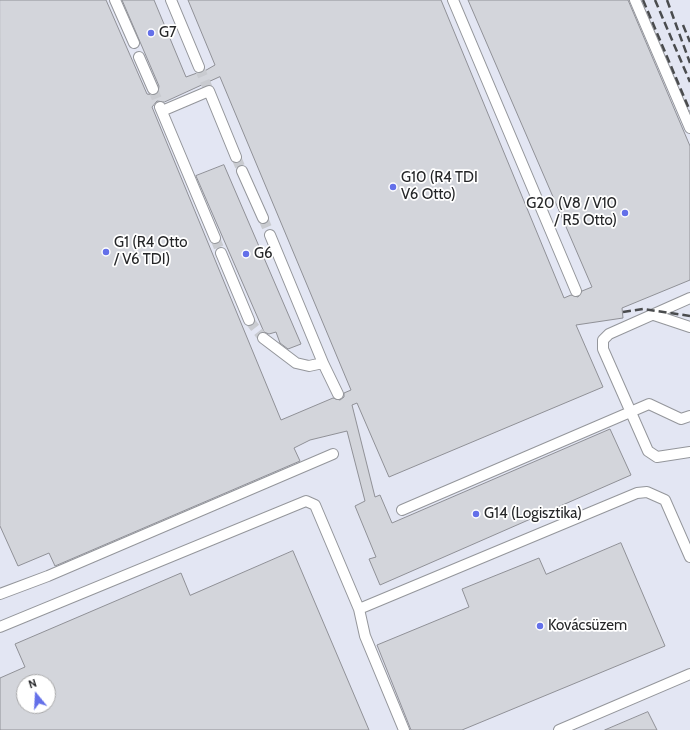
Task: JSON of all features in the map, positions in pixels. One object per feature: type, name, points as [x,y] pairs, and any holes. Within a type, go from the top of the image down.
[{"type":"lane","points":[[115,0],[134,43]]},
{"type":"lane","points":[[171,0],[199,67]]},
{"type":"lane","points":[[453,0],[576,291]]},
{"type":"lane","points":[[635,0],[690,128]]},
{"type":"lane","points":[[139,57],[153,89]]},
{"type":"lane","points":[[215,238],[161,109],[209,91],[236,157]]},
{"type":"lane","points":[[242,171],[263,218]]},
{"type":"lane","points":[[270,235],[323,362],[338,394]]},
{"type":"lane","points":[[221,253],[249,320]]},
{"type":"lane","points":[[690,298],[609,334],[603,340],[603,349],[648,451],[657,457],[690,452]]},
{"type":"lane","points":[[654,314],[690,327]]},
{"type":"lane","points":[[263,338],[296,363],[309,366],[323,362]]},
{"type":"lane","points":[[402,510],[649,404],[681,419],[690,416]]},
{"type":"lane","points":[[0,594],[333,454]]},
{"type":"lane","points":[[359,609],[637,493],[648,492],[665,500],[690,557]]},
{"type":"lane","points":[[0,627],[306,501],[315,505],[359,609],[365,636],[404,730]]},
{"type":"lane","points":[[559,730],[690,674]]},
{"type":"shaded area","points":[[0,0],[690,0],[690,730],[0,730]]},
{"type":"building","points":[[0,0],[106,0],[147,94],[153,95],[158,93],[159,86],[122,0],[154,0],[186,77],[201,73],[215,65],[188,0],[441,0],[564,298],[571,295],[578,297],[582,291],[592,287],[468,0],[628,0],[690,146],[690,280],[622,308],[623,318],[576,325],[603,387],[389,477],[357,403],[352,405],[375,497],[380,495],[392,523],[610,429],[631,475],[380,585],[369,559],[376,557],[355,506],[365,501],[347,431],[310,440],[294,448],[300,461],[55,566],[49,553],[18,566],[0,526]],"holes":[[[220,77],[351,390],[344,393],[344,397],[340,400],[333,398],[281,420],[152,107],[157,101],[164,102]]]},
{"type":"building","name":"G6","points":[[224,165],[301,344],[288,349],[280,343],[276,332],[269,334],[264,332],[196,176]]},
{"type":"building","name":"Kovácsüzem","points":[[621,543],[665,646],[462,730],[411,730],[377,645],[469,607],[462,589],[539,558],[546,574]]},
{"type":"building","points":[[293,551],[369,730],[0,730],[0,678],[25,667],[15,644],[181,573],[190,595]]},
{"type":"building","points":[[648,712],[657,730],[605,730]]},
{"type":"tunnel","points":[[199,67],[209,91]]},
{"type":"tunnel","points":[[153,89],[160,107]]},
{"type":"tunnel","points":[[236,157],[242,171]]},
{"type":"tunnel","points":[[263,218],[270,235]]},
{"type":"tunnel","points":[[215,238],[221,253]]},
{"type":"tunnel","points":[[249,320],[263,338]]},
{"type":"railway","points":[[643,0],[690,111]]},
{"type":"railway","points":[[655,0],[690,82]]},
{"type":"railway","points":[[667,0],[690,63]]},
{"type":"railway","points":[[683,25],[690,42]]},
{"type":"railway","points":[[623,312],[643,309],[690,316]]},
{"type":"place","name":"G7","points":[[151,33]]},
{"type":"place","name":"G10 (R4 TDI V6 Otto)","points":[[393,187]]},
{"type":"place","name":"G20 (V8 / V10 / R5 Otto)","points":[[625,213]]},
{"type":"place","name":"G1 (R4 Otto / V6 TDI)","points":[[106,252]]},
{"type":"place","name":"G6","points":[[246,254]]},
{"type":"place","name":"G14 (Logisztika)","points":[[476,514]]},
{"type":"place","name":"Kovácsüzem","points":[[540,626]]}]
